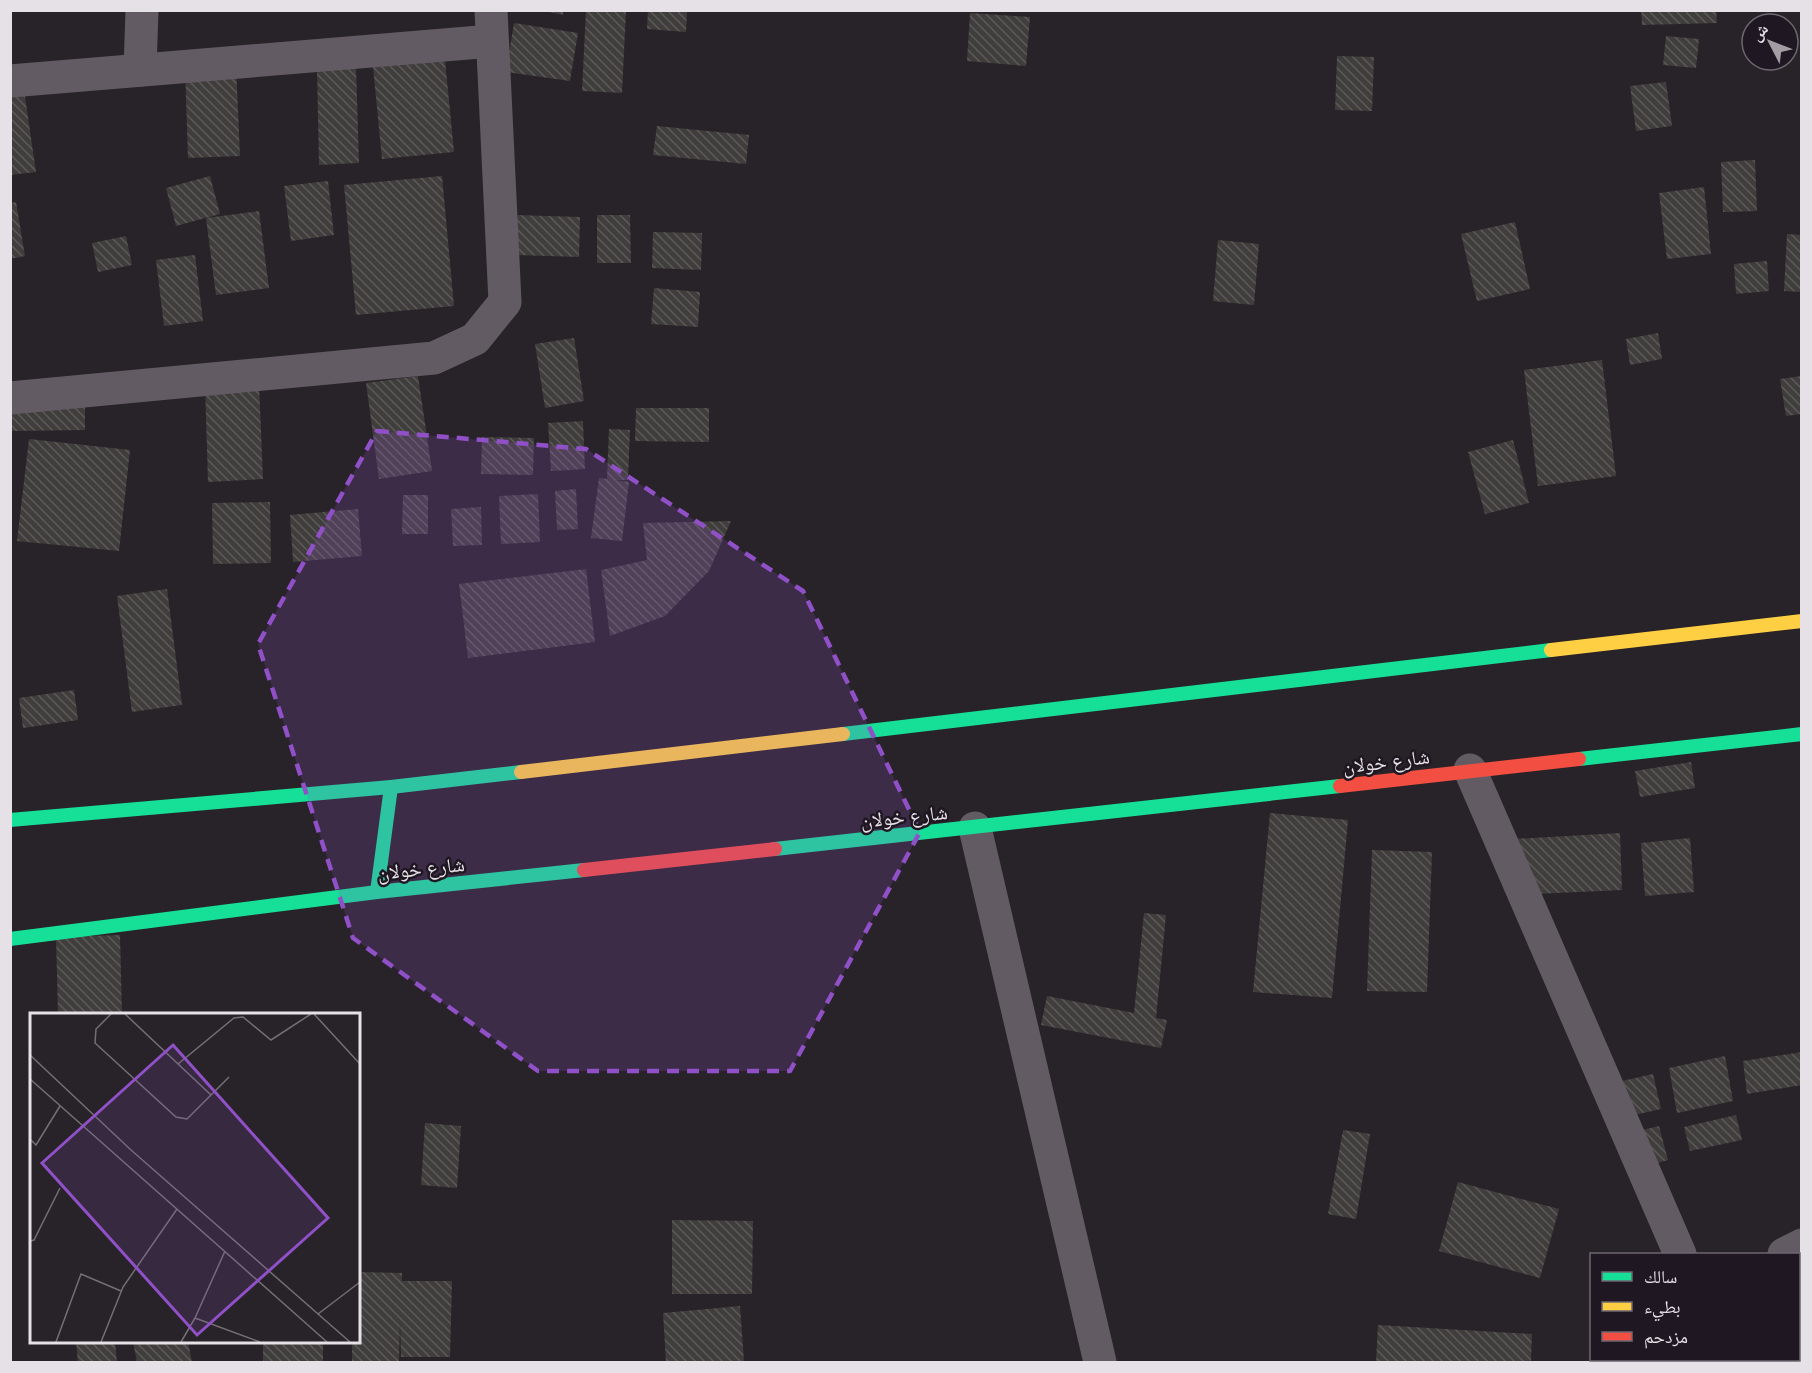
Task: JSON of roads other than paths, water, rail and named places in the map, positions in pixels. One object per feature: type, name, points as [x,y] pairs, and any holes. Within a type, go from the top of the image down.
[{"type":"main road","points":[[10,820],[391,787],[1802,621]]},
{"type":"main road","name":"شارع خولان","points":[[10,939],[377,892],[975,828],[1802,734]]},
{"type":"main road","points":[[377,892],[391,787]]},
{"type":"street","points":[[140,70],[142,10]]},
{"type":"street","points":[[10,81],[140,70],[492,26],[505,302],[475,339],[434,358],[10,398]]},
{"type":"street","points":[[1470,771],[1680,1253]]},
{"type":"street","points":[[975,828],[1100,1362]]},
{"type":"street","points":[[1786,1253],[1802,1245]]}]
